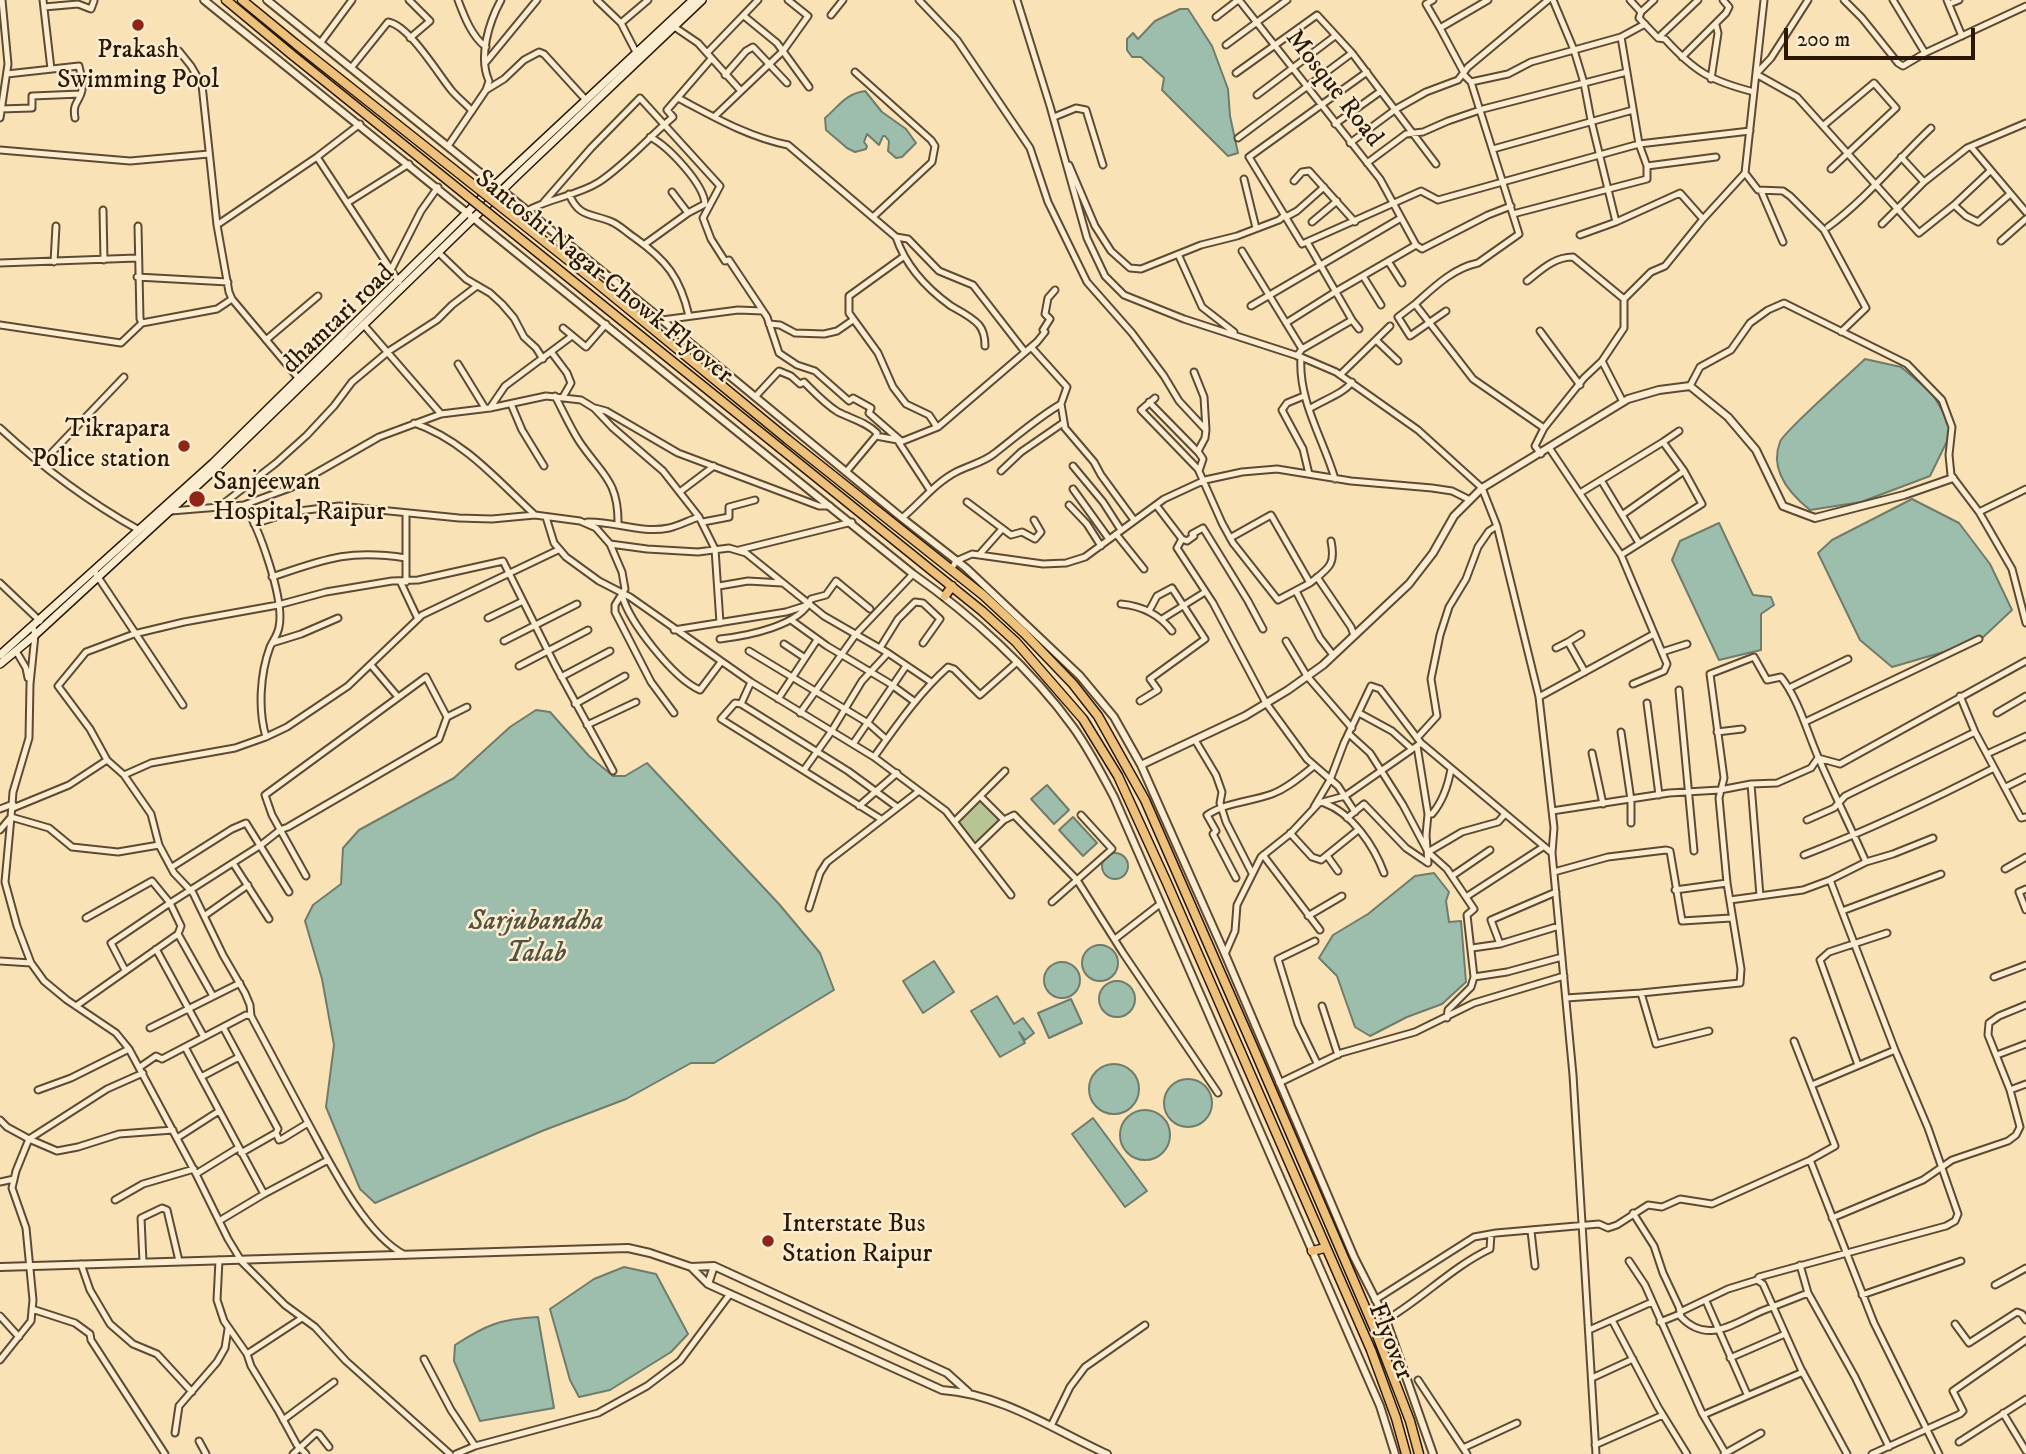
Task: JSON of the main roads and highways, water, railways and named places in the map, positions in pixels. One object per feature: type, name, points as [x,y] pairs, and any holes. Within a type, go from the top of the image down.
[{"type":"highway","points":[[217,0],[227,1]]},
{"type":"highway","name":"Santoshi Nagar Chowk Flyover","points":[[242,0],[951,570]]},
{"type":"highway","name":"Santoshi Nagar Chowk Flyover","points":[[227,1],[952,586]]},
{"type":"highway","name":"Flyover","points":[[951,570],[1024,633],[1073,684],[1098,716],[1126,763],[1145,800],[1349,1259],[1365,1307],[1397,1385],[1419,1454]]},
{"type":"highway","points":[[944,596],[952,586]]},
{"type":"highway","name":"Flyover","points":[[952,586],[1016,642],[1052,681],[1083,719],[1118,776],[1179,909],[1371,1350],[1406,1454]]},
{"type":"highway","points":[[1312,1251],[1325,1248]]},
{"type":"main road","points":[[498,188],[671,26],[689,4],[702,0]]},
{"type":"main road","points":[[472,215],[585,99],[671,26]]},
{"type":"main road","name":"dhamtari road","points":[[0,664],[439,253],[472,215]]},
{"type":"main road","name":"dhamtari road","points":[[362,323],[399,282],[472,215]]},
{"type":"main road","points":[[0,656],[34,631],[40,621],[96,573],[139,530],[168,508]]},
{"type":"water","points":[[1180,9],[1188,9],[1212,46],[1228,89],[1230,116],[1238,153],[1228,156],[1162,90],[1164,78],[1141,57],[1132,57],[1127,50],[1127,39],[1133,33],[1138,39],[1155,21]]},
{"type":"water","points":[[865,91],[882,112],[906,129],[916,143],[902,157],[896,158],[888,151],[889,141],[885,136],[879,145],[867,134],[864,142],[866,149],[855,152],[826,130],[825,118],[847,98]]},
{"type":"water","points":[[1865,359],[1901,367],[1932,393],[1953,429],[1930,476],[1861,502],[1810,510],[1795,497],[1779,472],[1777,452],[1780,442],[1805,414]]},
{"type":"water","points":[[1912,499],[1959,523],[1990,564],[2012,610],[1978,642],[1892,667],[1860,640],[1818,553],[1832,540]]},
{"type":"water","points":[[1719,523],[1753,595],[1771,597],[1774,605],[1761,614],[1761,650],[1719,660],[1672,560],[1680,541]]},
{"type":"water","name":"Sarjubandha Talab","points":[[536,710],[550,712],[589,756],[613,776],[625,776],[647,763],[779,904],[820,953],[834,990],[714,1063],[691,1063],[626,1099],[542,1131],[375,1203],[360,1189],[326,1107],[334,1045],[322,979],[305,921],[313,905],[341,884],[343,848],[359,830],[454,778],[510,727]]},
{"type":"water","points":[[1047,785],[1069,810],[1054,824],[1031,799]]},
{"type":"water","points":[[1073,817],[1097,843],[1083,856],[1059,830]]},
{"type":"water","points":[[1115,853],[1124,857],[1128,866],[1124,875],[1115,879],[1106,875],[1102,866],[1106,857]]},
{"type":"water","points":[[1434,873],[1449,892],[1446,901],[1449,922],[1461,921],[1466,982],[1442,1004],[1407,1017],[1370,1036],[1355,1027],[1337,976],[1319,958],[1333,935],[1368,914],[1415,876]]},
{"type":"water","points":[[1100,945],[1112,951],[1118,963],[1112,975],[1100,981],[1088,975],[1082,963],[1088,951]]},
{"type":"water","points":[[934,961],[954,992],[923,1013],[903,981]]},
{"type":"water","points":[[1062,962],[1074,968],[1080,980],[1074,992],[1062,998],[1050,992],[1044,980],[1050,968]]},
{"type":"water","points":[[1117,981],[1130,986],[1135,999],[1130,1012],[1117,1017],[1104,1012],[1099,999],[1104,986]]},
{"type":"water","points":[[997,996],[1014,1024],[1023,1018],[1034,1033],[1025,1040],[1019,1032],[1025,1043],[1000,1057],[971,1011]]},
{"type":"water","points":[[1071,999],[1082,1023],[1049,1038],[1038,1013]]},
{"type":"water","points":[[1114,1064],[1131,1072],[1139,1089],[1131,1106],[1114,1114],[1097,1106],[1089,1089],[1097,1072]]},
{"type":"water","points":[[1188,1079],[1205,1086],[1212,1103],[1205,1120],[1188,1127],[1171,1120],[1164,1103],[1171,1086]]},
{"type":"water","points":[[1145,1110],[1163,1117],[1170,1135],[1163,1153],[1145,1160],[1127,1153],[1120,1135],[1127,1117]]},
{"type":"water","points":[[1093,1118],[1147,1191],[1125,1207],[1072,1134]]},
{"type":"water","points":[[624,1267],[656,1274],[688,1334],[671,1352],[610,1390],[579,1397],[570,1380],[550,1309],[594,1279]]},
{"type":"water","points":[[538,1317],[554,1408],[480,1421],[454,1361],[455,1345],[494,1324]]},
{"type":"place","name":"Prakash Swimming Pool","points":[[138,25]]},
{"type":"place","name":"Tikrapara Police station","points":[[184,446]]},
{"type":"place","name":"Sanjeewan Hospital, Raipur","points":[[197,499]]},
{"type":"place","name":"Interstate Bus Station Raipur","points":[[768,1241]]}]
